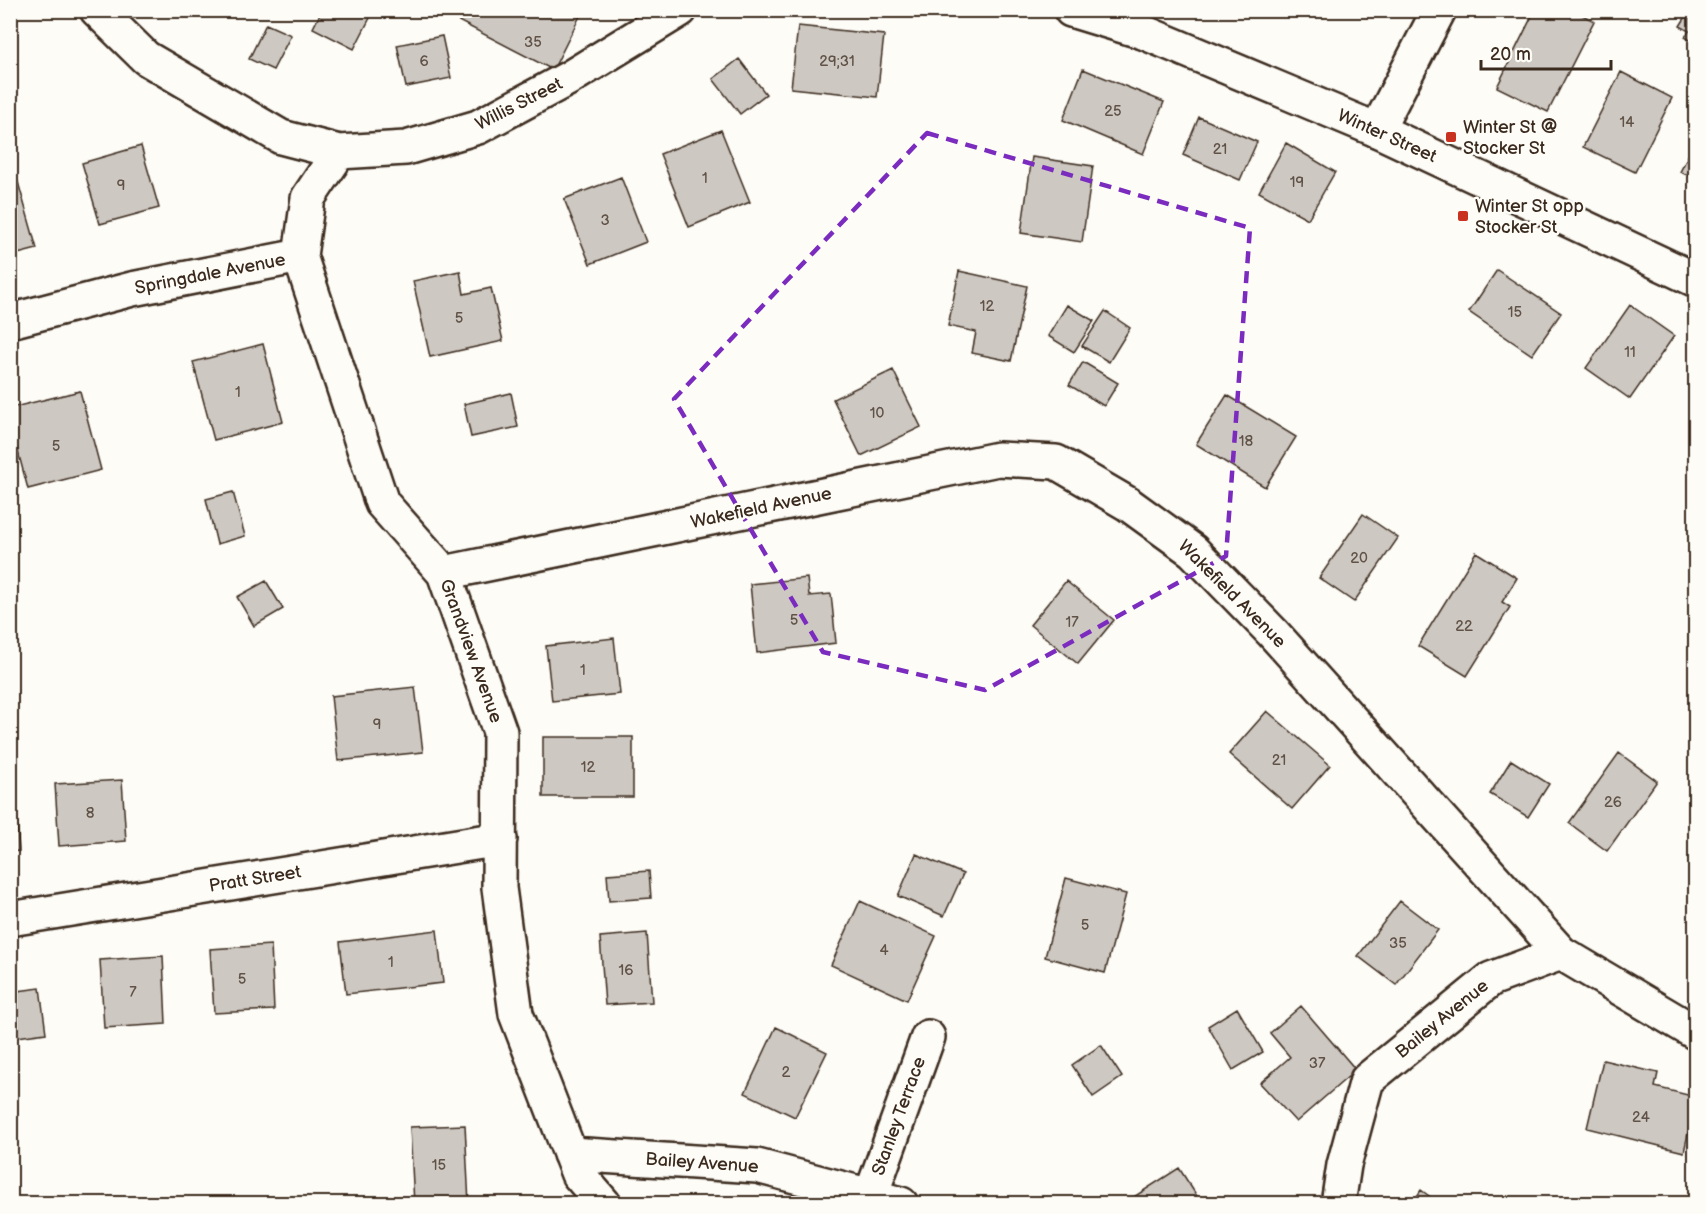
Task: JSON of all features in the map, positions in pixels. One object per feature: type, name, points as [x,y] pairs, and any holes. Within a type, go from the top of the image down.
[{"type":"street","name":"Willis Street","points":[[97,10],[146,58],[281,137],[339,152],[406,148],[478,127],[569,78],[680,10]]},
{"type":"street","name":"Winter Street","points":[[1071,10],[1143,32],[1377,130],[1695,280]]},
{"type":"street","points":[[1377,130],[1438,10]]},
{"type":"street","name":"Springdale Avenue","points":[[10,321],[132,289],[300,256],[308,198],[339,152]]},
{"type":"street","name":"Grandview Avenue","points":[[300,256],[381,503],[444,573],[500,732],[499,888],[516,1014],[578,1174],[604,1203]]},
{"type":"street","name":"Wakefield Avenue","points":[[444,573],[998,459],[1056,462],[1128,504],[1193,551],[1273,633],[1561,953]]},
{"type":"street","name":"Pratt Street","points":[[10,919],[500,839]]},
{"type":"street","points":[[1561,953],[1695,1033]]},
{"type":"street","name":"Bailey Avenue","points":[[1338,1203],[1344,1165],[1367,1080],[1491,979],[1561,953]]},
{"type":"street","name":"Stanley Terrace","points":[[886,1199],[928,1037]]},
{"type":"street","name":"Bailey Avenue","points":[[570,1154],[757,1166],[886,1199]]},
{"type":"highlighted area","points":[[927,133],[1250,228],[1226,556],[985,690],[823,652],[674,399]]},
{"type":"building","points":[[322,10],[374,10],[354,49],[313,28]]},
{"type":"building","points":[[447,10],[583,10],[553,70],[445,14]]},
{"type":"building","points":[[1535,10],[1573,10],[1594,21],[1548,112],[1497,87]]},
{"type":"building","points":[[1690,10],[1696,10],[1696,44],[1685,37],[1689,31],[1680,26]]},
{"type":"building","points":[[266,24],[291,35],[273,70],[249,59]]},
{"type":"building","points":[[798,26],[884,35],[877,97],[791,88]]},
{"type":"building","points":[[442,36],[451,78],[406,87],[397,45]]},
{"type":"building","points":[[739,59],[766,94],[740,114],[713,79]]},
{"type":"building","points":[[1083,69],[1164,102],[1143,154],[1063,120]]},
{"type":"building","points":[[1621,72],[1672,98],[1635,172],[1583,147]]},
{"type":"building","points":[[1199,117],[1257,142],[1240,180],[1183,155]]},
{"type":"building","points":[[721,130],[750,202],[689,227],[660,154]]},
{"type":"building","points":[[1696,140],[1696,179],[1680,172]]},
{"type":"building","points":[[1286,143],[1335,172],[1308,219],[1259,192]]},
{"type":"building","points":[[141,146],[159,208],[100,224],[82,163]]},
{"type":"building","points":[[1032,157],[1093,166],[1082,242],[1021,233]]},
{"type":"building","points":[[621,177],[646,242],[590,264],[564,199]]},
{"type":"building","points":[[18,182],[37,249],[10,256],[10,185]]},
{"type":"building","points":[[1497,270],[1561,313],[1532,355],[1469,312]]},
{"type":"building","points":[[460,271],[464,294],[491,288],[503,341],[430,357],[413,281]]},
{"type":"building","points":[[959,271],[1027,286],[1011,361],[972,353],[976,332],[948,326]]},
{"type":"building","points":[[1067,305],[1094,321],[1074,352],[1048,336]]},
{"type":"building","points":[[1630,305],[1674,336],[1630,399],[1586,368]]},
{"type":"building","points":[[1105,311],[1130,328],[1109,362],[1082,346]]},
{"type":"building","points":[[263,344],[283,422],[214,440],[193,362]]},
{"type":"building","points":[[1083,362],[1118,383],[1104,406],[1069,385]]},
{"type":"building","points":[[893,370],[921,427],[861,456],[833,399]]},
{"type":"building","points":[[80,391],[101,470],[28,489],[10,422],[10,408]]},
{"type":"building","points":[[511,393],[518,427],[471,437],[464,404]]},
{"type":"building","points":[[1227,395],[1296,437],[1265,487],[1196,444]]},
{"type":"building","points":[[233,492],[245,536],[217,544],[206,499]]},
{"type":"building","points":[[1363,514],[1398,538],[1354,602],[1319,578]]},
{"type":"building","points":[[1476,552],[1517,578],[1502,602],[1510,607],[1467,676],[1418,646]]},
{"type":"building","points":[[807,578],[809,596],[831,594],[836,643],[757,653],[750,584]]},
{"type":"building","points":[[266,581],[283,609],[254,626],[237,597]]},
{"type":"building","points":[[1066,581],[1114,620],[1078,664],[1030,625]]},
{"type":"building","points":[[614,638],[620,694],[552,701],[546,646]]},
{"type":"building","points":[[415,687],[423,752],[338,761],[331,696]]},
{"type":"building","points":[[1267,711],[1330,765],[1292,809],[1229,754]]},
{"type":"building","points":[[543,737],[633,737],[633,797],[543,797]]},
{"type":"building","points":[[1619,753],[1657,781],[1607,851],[1569,823]]},
{"type":"building","points":[[1511,760],[1549,784],[1528,817],[1490,794]]},
{"type":"building","points":[[122,780],[126,841],[59,846],[55,784]]},
{"type":"building","points":[[15,791],[19,851],[10,852],[10,792]]},
{"type":"building","points":[[916,854],[963,874],[944,916],[898,896]]},
{"type":"building","points":[[649,871],[651,898],[609,901],[607,874]]},
{"type":"building","points":[[1066,878],[1126,894],[1105,973],[1045,957]]},
{"type":"building","points":[[860,901],[936,936],[907,1000],[831,965]]},
{"type":"building","points":[[1400,901],[1438,930],[1396,985],[1358,956]]},
{"type":"building","points":[[437,930],[443,983],[346,994],[340,942]]},
{"type":"building","points":[[647,933],[652,1002],[605,1005],[600,937]]},
{"type":"building","points":[[271,945],[274,1010],[214,1013],[210,949]]},
{"type":"building","points":[[163,956],[166,1024],[104,1028],[100,960]]},
{"type":"building","points":[[40,988],[46,1033],[10,1038],[10,992]]},
{"type":"building","points":[[1301,1006],[1356,1070],[1296,1122],[1260,1083],[1290,1057],[1270,1033]]},
{"type":"building","points":[[1237,1008],[1263,1052],[1233,1070],[1208,1026]]},
{"type":"building","points":[[776,1027],[827,1052],[795,1117],[745,1093]]},
{"type":"building","points":[[1101,1045],[1122,1077],[1093,1097],[1072,1065]]},
{"type":"building","points":[[1603,1060],[1658,1073],[1655,1087],[1696,1097],[1684,1152],[1587,1128]]},
{"type":"building","points":[[465,1125],[469,1204],[414,1204],[410,1127]]},
{"type":"building","points":[[1179,1168],[1202,1204],[1131,1204],[1129,1200]]},
{"type":"building","points":[[1421,1190],[1440,1204],[1412,1204]]},
{"type":"place","name":"Winter St @ Stocker St","points":[[1451,137]]},
{"type":"place","name":"Winter St opp Stocker St","points":[[1463,216]]}]
